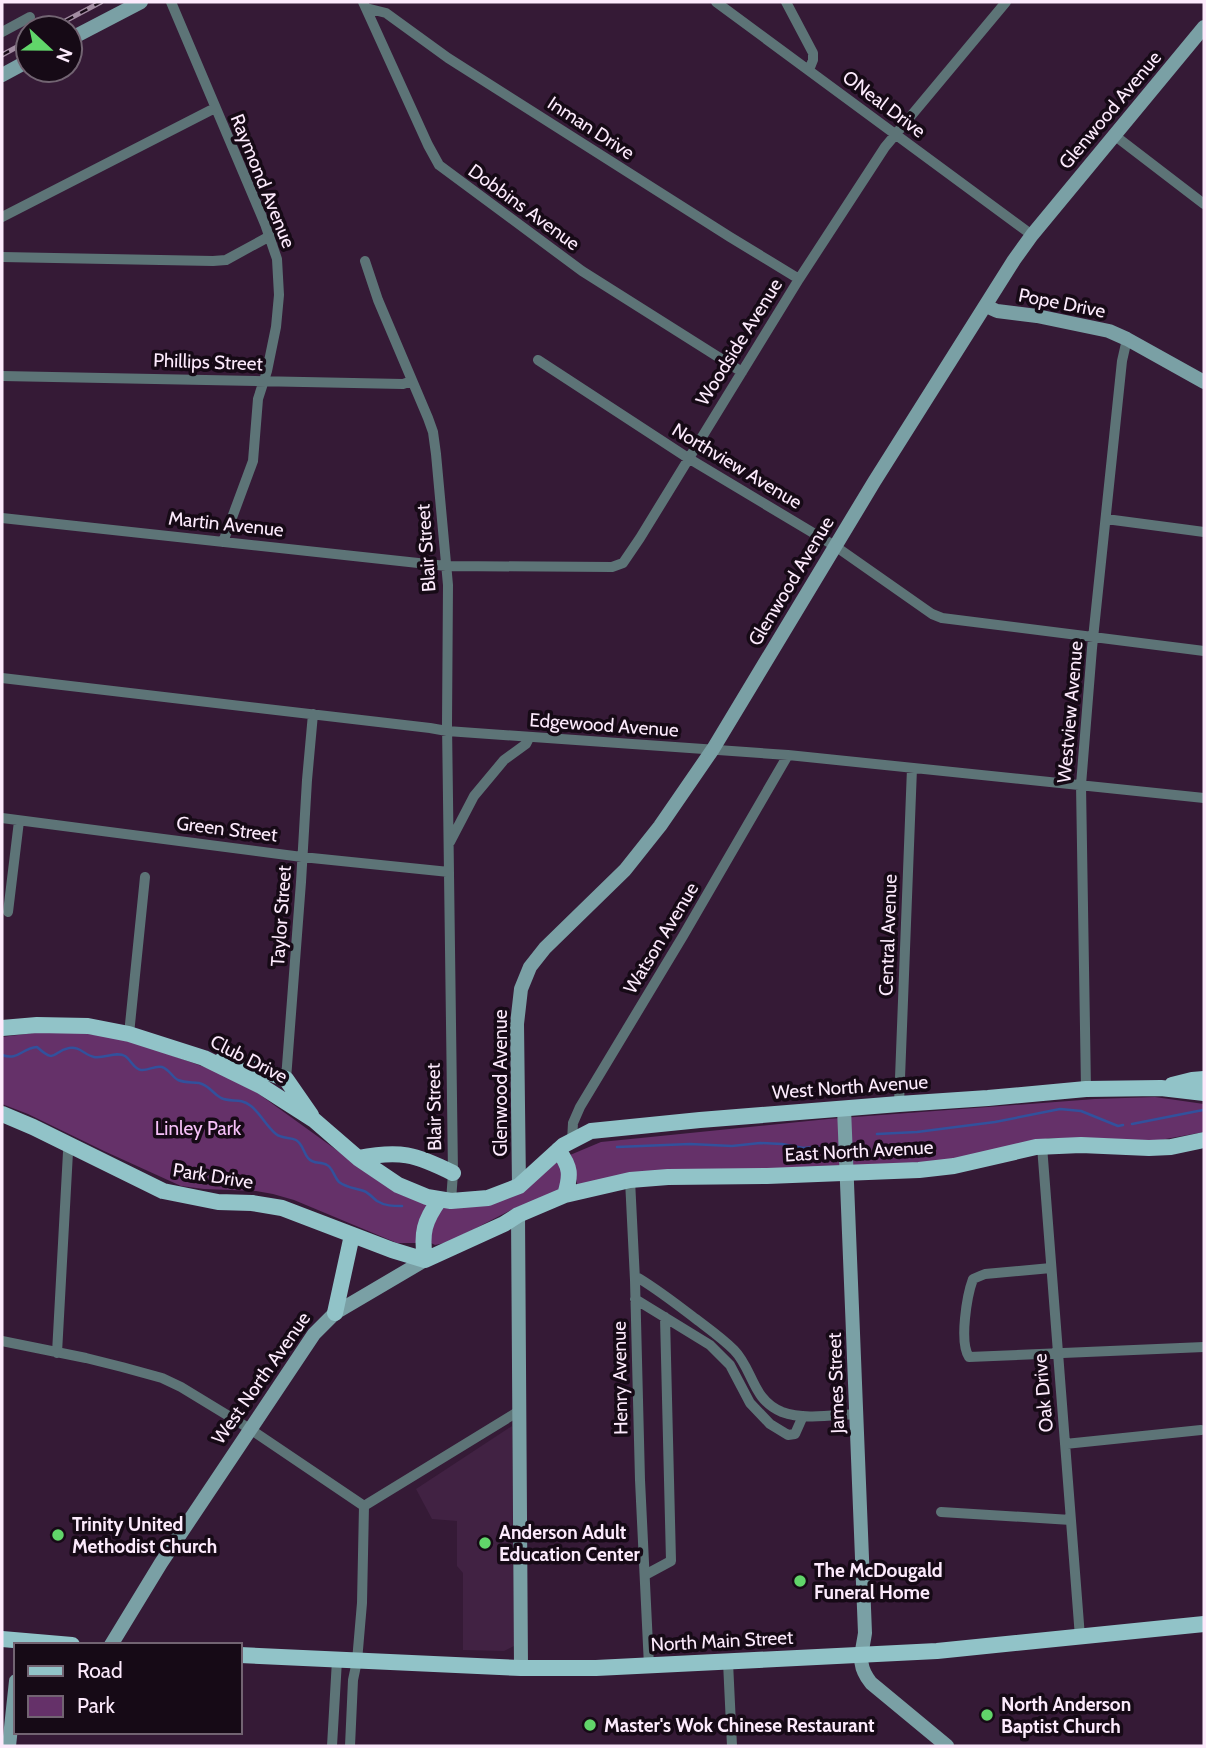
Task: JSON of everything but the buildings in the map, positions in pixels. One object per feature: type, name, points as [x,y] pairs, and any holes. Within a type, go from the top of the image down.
[{"type":"main road","name":"Club Drive","points":[[2,1028],[72,1024],[129,1034],[204,1058],[261,1086],[314,1120],[358,1158],[398,1185],[427,1197],[445,1200]]},
{"type":"main road","points":[[204,1058],[245,1064],[286,1079],[314,1120]]},
{"type":"main road","points":[[1161,1087],[1204,1079]]},
{"type":"main road","name":"West North Avenue","points":[[519,1186],[565,1145],[591,1130],[1086,1088],[1161,1087],[1204,1093]]},
{"type":"main road","name":"Park Drive","points":[[2,1114],[163,1191],[218,1202],[282,1208],[425,1260]]},
{"type":"main road","name":"East North Avenue","points":[[518,1215],[565,1195],[630,1180],[919,1170],[954,1166],[1042,1146],[1149,1148],[1171,1147],[1204,1140]]},
{"type":"main road","points":[[565,1145],[569,1181],[565,1195]]},
{"type":"main road","points":[[358,1158],[405,1154],[453,1172]]},
{"type":"main road","points":[[425,1260],[422,1241],[424,1226],[430,1212],[445,1200],[488,1198],[519,1186]]},
{"type":"main road","name":"West North Avenue","points":[[425,1260],[518,1215]]},
{"type":"main road","points":[[335,1313],[352,1235]]},
{"type":"main road","name":"North Main Street","points":[[242,1655],[521,1668],[596,1668],[950,1650],[1204,1624]]},
{"type":"main road","points":[[2,1639],[20,1643]]},
{"type":"street","points":[[84,32],[141,2]]},
{"type":"street","name":"Raymond Avenue","points":[[171,2],[270,236],[277,259],[279,295],[276,327],[258,399],[253,461],[223,542]]},
{"type":"street","name":"ONeal Drive","points":[[716,2],[1032,235]]},
{"type":"street","points":[[786,2],[813,54],[809,70]]},
{"type":"street","name":"Woodside Avenue","points":[[446,566],[612,567],[623,563],[799,279],[886,147],[1006,2]]},
{"type":"street","name":"Inman Drive","points":[[365,5],[386,13],[448,58],[799,279]]},
{"type":"street","name":"Dobbins Avenue","points":[[365,5],[439,165],[583,271],[742,372]]},
{"type":"street","name":"Glenwood Avenue","points":[[519,1186],[517,1024],[521,989],[530,967],[545,948],[625,870],[660,826],[713,749],[907,428],[1032,235],[1204,27]]},
{"type":"street","points":[[2,218],[215,108]]},
{"type":"street","points":[[1114,135],[1204,204]]},
{"type":"street","points":[[2,257],[226,260],[270,236]]},
{"type":"street","name":"Blair Street","points":[[365,261],[378,300],[433,432],[448,585],[447,732],[453,1172],[445,1200]]},
{"type":"street","name":"Pope Drive","points":[[986,306],[996,311],[1037,316],[1109,331],[1204,382]]},
{"type":"street","name":"Westview Avenue","points":[[1086,1088],[1081,785],[1093,636],[1122,361],[1127,339]]},
{"type":"street","name":"Northview Avenue","points":[[538,360],[688,458],[835,546],[932,614],[942,618],[1204,651]]},
{"type":"street","name":"Phillips Street","points":[[2,376],[403,384],[412,381]]},
{"type":"street","name":"Martin Avenue","points":[[2,518],[446,566]]},
{"type":"street","points":[[1106,519],[1204,532]]},
{"type":"street","name":"Edgewood Avenue","points":[[2,678],[447,732],[788,755],[1204,799]]},
{"type":"street","name":"Taylor Street","points":[[286,1079],[313,714]]},
{"type":"street","name":"Blair Street","points":[[449,846],[474,796],[504,760],[526,744],[529,738]]},
{"type":"street","name":"Watson Avenue","points":[[565,1145],[580,1107],[788,755]]},
{"type":"street","name":"Central Avenue","points":[[899,1104],[912,768]]},
{"type":"street","name":"Green Street","points":[[2,818],[302,857],[449,872]]},
{"type":"street","points":[[8,912],[6,890],[19,821]]},
{"type":"street","points":[[129,1034],[145,877]]},
{"type":"street","name":"James Street","points":[[844,1108],[865,1633],[860,1656]]},
{"type":"street","points":[[57,1353],[70,1146]]},
{"type":"street","name":"Oak Drive","points":[[1042,1146],[1080,1637]]},
{"type":"street","name":"Henry Avenue","points":[[630,1180],[649,1666]]},
{"type":"street","points":[[518,1215],[521,1668]]},
{"type":"street","name":"West North Avenue","points":[[112,1643],[144,1590],[314,1335],[335,1313],[425,1260]]},
{"type":"street","points":[[1051,1268],[985,1274],[973,1279],[969,1290],[964,1350],[969,1357],[1204,1347]]},
{"type":"street","points":[[635,1276],[735,1351],[757,1392],[781,1412],[803,1416],[856,1414]]},
{"type":"street","points":[[635,1299],[710,1345],[730,1365],[750,1403],[770,1424],[788,1435],[795,1434],[803,1416]]},
{"type":"street","points":[[645,1575],[671,1561],[665,1317]]},
{"type":"street","points":[[2,1341],[98,1361],[162,1378],[250,1429],[365,1506]]},
{"type":"street","points":[[365,1506],[519,1411]]},
{"type":"street","points":[[1065,1444],[1202,1430]]},
{"type":"street","points":[[350,1746],[353,1680],[362,1604],[365,1506]]},
{"type":"street","points":[[941,1512],[1071,1520]]},
{"type":"street","points":[[860,1656],[862,1669],[871,1683],[947,1746]]},
{"type":"street","points":[[332,1746],[337,1660]]},
{"type":"street","points":[[728,1662],[732,1746]]},
{"type":"street","points":[[9,1746],[14,1700]]},
{"type":"shaded area","name":"Anderson Adult Education Center","points":[[512,1426],[514,1646],[504,1651],[463,1650],[463,1573],[457,1566],[457,1521],[432,1519],[416,1489]]},
{"type":"green space","name":"Linley Park","points":[[58,1030],[126,1039],[238,1079],[385,1185],[431,1205],[416,1243],[397,1243],[294,1200],[273,1194],[181,1186],[2,1104],[2,1037]]},
{"type":"green space","points":[[1155,1097],[1204,1104],[1204,1132],[1149,1142],[1049,1138],[951,1163],[578,1187],[570,1155],[601,1142],[828,1119]]},
{"type":"green space","points":[[558,1159],[563,1167],[561,1191],[515,1208],[449,1242],[435,1245],[431,1243],[430,1228],[443,1206],[457,1206]]},
{"type":"waterway","points":[[2,1055],[12,1056],[37,1047],[51,1056],[73,1048],[94,1057],[121,1055],[141,1070],[162,1067],[178,1080],[199,1083],[221,1098],[247,1103],[276,1134],[294,1139],[302,1146],[310,1160],[329,1166],[342,1184],[366,1192],[383,1204],[402,1206]]},
{"type":"waterway","points":[[877,1134],[995,1122],[1060,1109],[1081,1111],[1118,1126],[1123,1125]]},
{"type":"waterway","points":[[1132,1124],[1203,1110]]},
{"type":"waterway","points":[[617,1147],[690,1144],[732,1146],[760,1143],[818,1147]]},
{"type":"railway","points":[[78,14],[101,2]]},
{"type":"railway","points":[[2,55],[14,49]]},
{"type":"place","name":"Trinity United Methodist Church","points":[[58,1535]]},
{"type":"place","name":"Anderson Adult Education Center","points":[[485,1543]]},
{"type":"place","name":"The McDougald Funeral Home","points":[[800,1581]]},
{"type":"place","name":"North Anderson Baptist Church","points":[[987,1715]]},
{"type":"place","name":"Master's Wok Chinese Restaurant","points":[[590,1725]]}]
